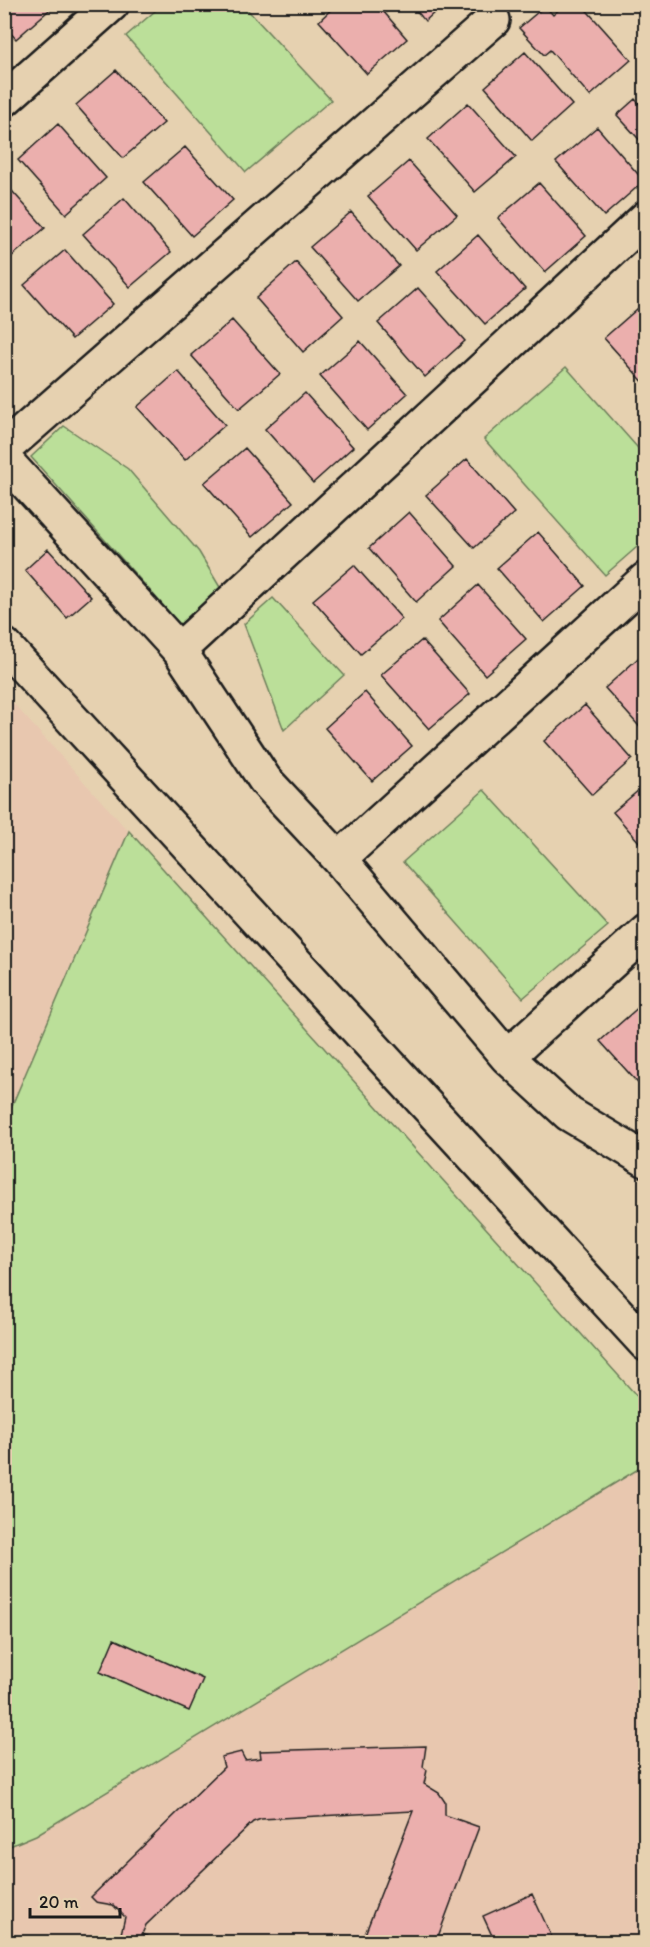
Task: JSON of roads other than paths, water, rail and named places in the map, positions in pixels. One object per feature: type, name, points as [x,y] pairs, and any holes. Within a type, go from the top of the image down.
[{"type":"street","points":[[4,100],[112,4]]},
{"type":"street","points":[[4,449],[493,20]]},
{"type":"street","points":[[179,650],[645,218]]},
{"type":"street","points":[[4,459],[179,650],[265,780],[339,859],[507,1057],[569,1114],[645,1160]]},
{"type":"street","points":[[339,859],[645,579]]},
{"type":"street","points":[[4,645],[645,1344]]},
{"type":"street","points":[[507,1057],[645,931]]}]
